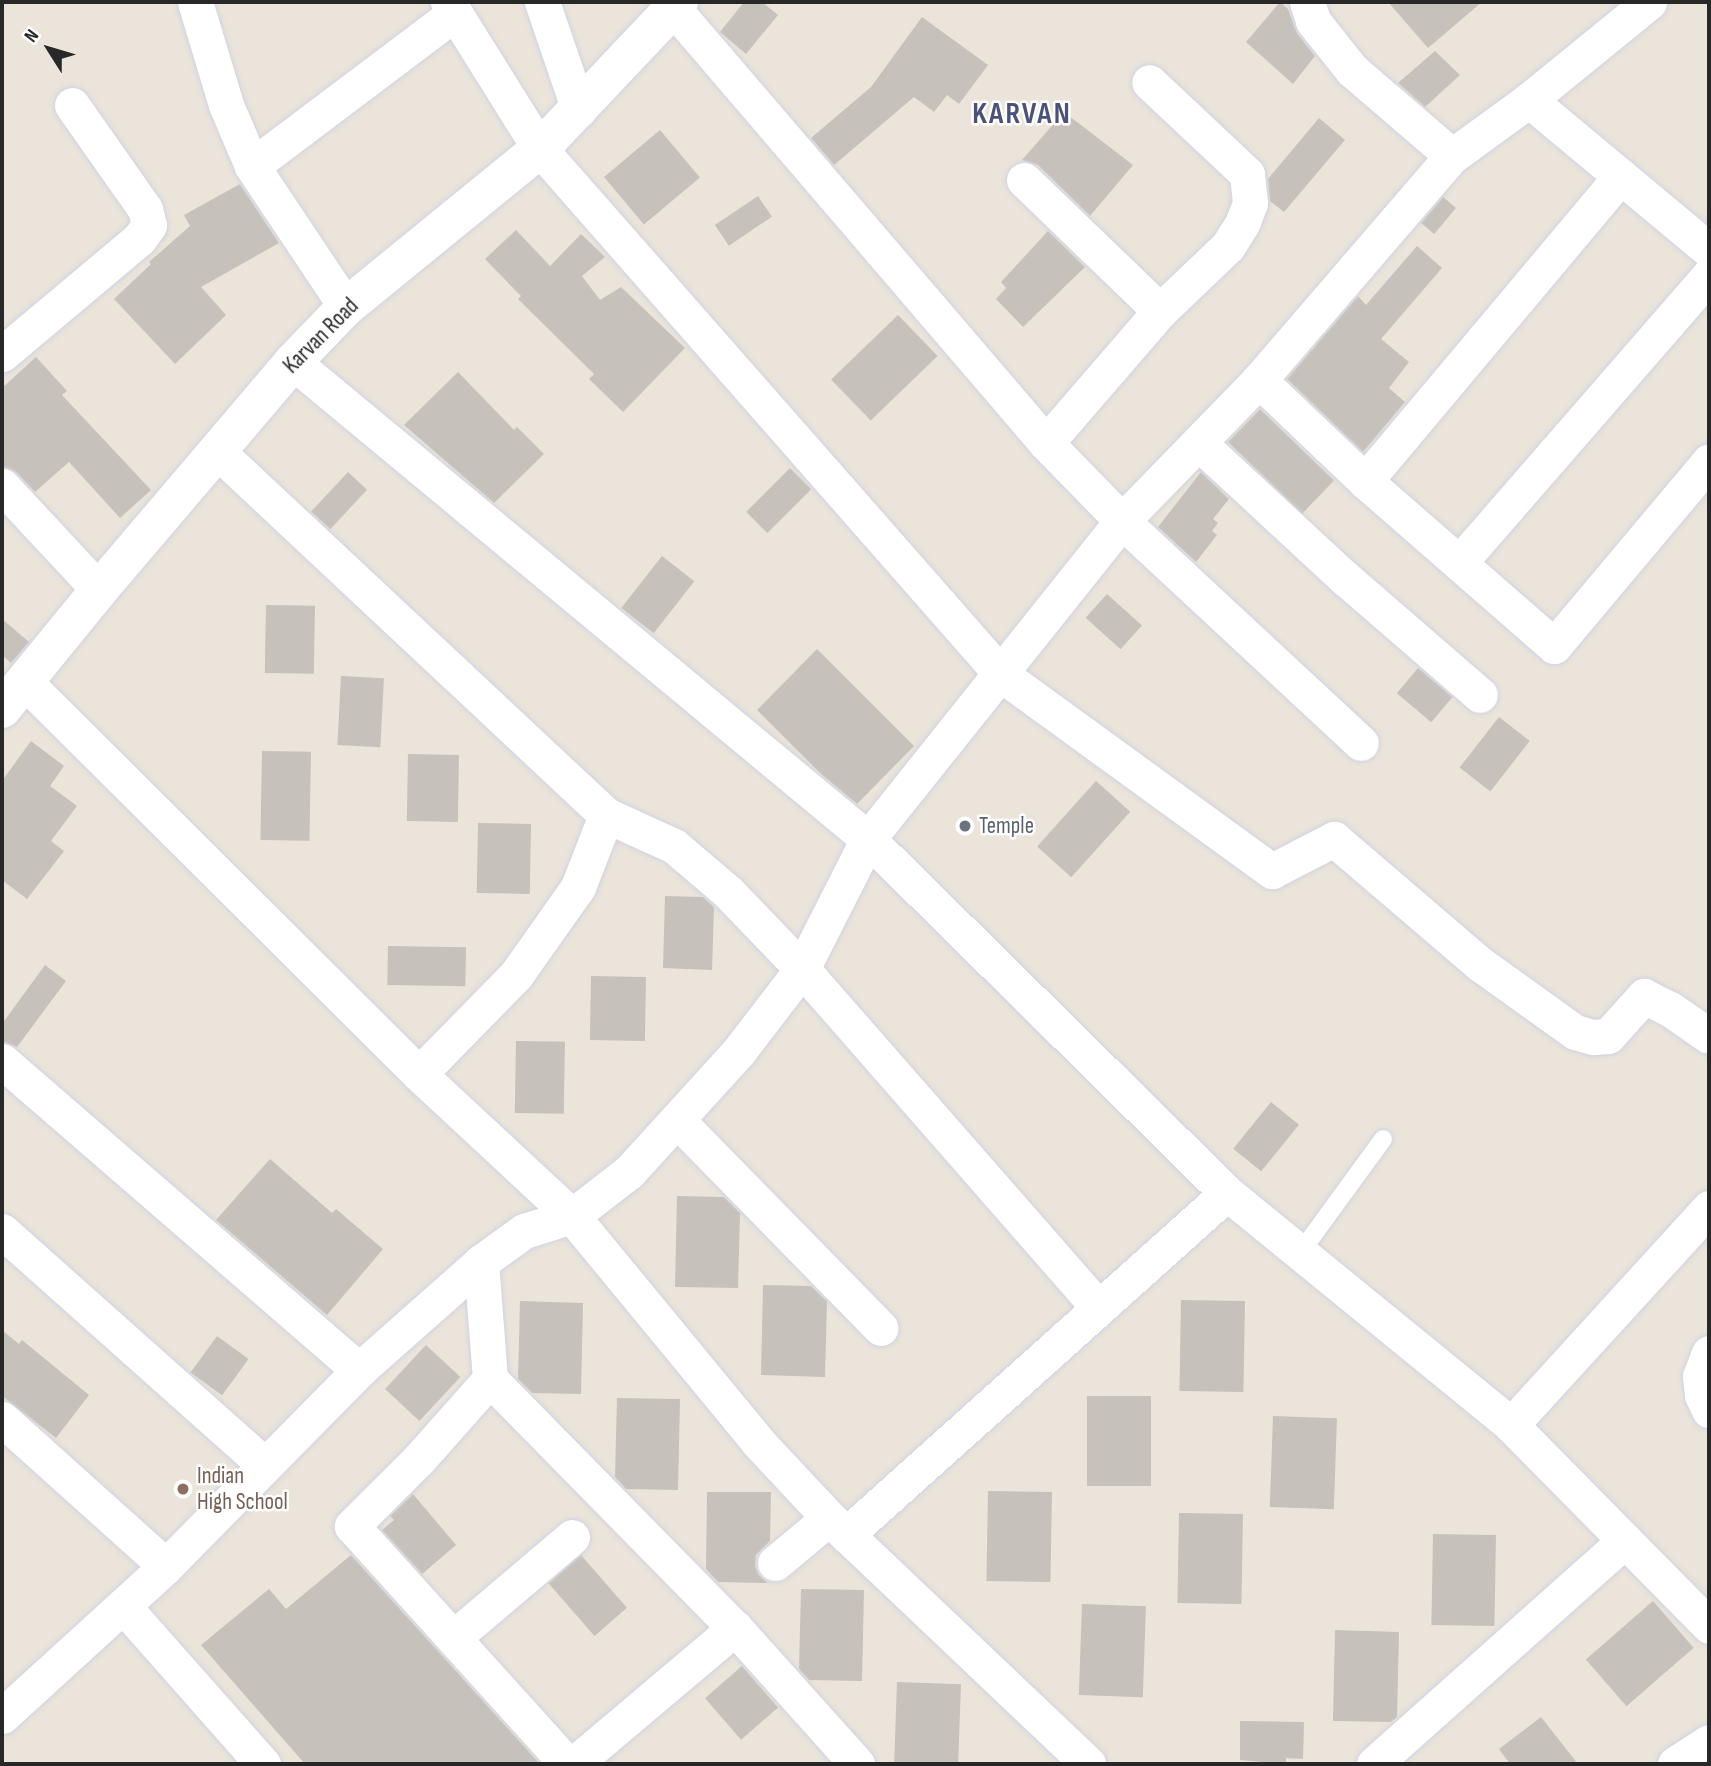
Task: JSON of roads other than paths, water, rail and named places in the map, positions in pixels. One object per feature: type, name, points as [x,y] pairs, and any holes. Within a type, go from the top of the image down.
[{"type":"street","points":[[195,2],[226,105],[252,166],[346,307]]},
{"type":"street","points":[[542,2],[579,110]]},
{"type":"street","points":[[1307,2],[1313,21],[1352,70],[1452,156]]},
{"type":"street","points":[[2,1716],[124,1607],[359,1370],[481,1262],[524,1231],[572,1216],[629,1172],[739,1052],[802,969],[868,839],[1122,522],[1259,380],[1452,156],[1529,100],[1649,2]]},
{"type":"street","points":[[677,5],[1046,443],[1122,522],[1361,743]]},
{"type":"street","name":"Karvan Road","points":[[13,695],[216,450],[293,362],[346,307],[540,149],[677,5]]},
{"type":"street","points":[[252,166],[451,8],[540,149],[1002,675],[1272,871],[1334,839],[1480,964],[1575,1032],[1593,1037],[1608,1036],[1644,996],[1670,1009],[1709,1036]]},
{"type":"street","points":[[1046,443],[1160,311],[1228,246],[1242,224],[1250,203],[1248,174],[1149,82]]},
{"type":"street","points":[[1529,100],[1709,250]]},
{"type":"street","points":[[2,354],[139,239],[149,225],[145,209],[72,104]]},
{"type":"street","points":[[1366,481],[1621,176]]},
{"type":"street","points":[[1024,180],[1160,311]]},
{"type":"street","points":[[1460,563],[1709,275]]},
{"type":"street","points":[[293,362],[868,839],[1227,1193],[1511,1425],[1709,1626]]},
{"type":"street","points":[[1259,380],[1366,481],[1553,646],[1709,461]]},
{"type":"street","points":[[1200,444],[1346,579],[1480,695]]},
{"type":"street","points":[[216,450],[606,815],[674,846],[691,858],[802,969],[1098,1307]]},
{"type":"street","points":[[2,486],[99,590]]},
{"type":"street","points":[[13,695],[572,1216],[758,1442],[838,1527],[1088,1764]]},
{"type":"street","points":[[419,1074],[524,964],[578,887],[606,815]]},
{"type":"street","points":[[2,1062],[359,1370]]},
{"type":"street","points":[[677,1120],[881,1328]]},
{"type":"street","points":[[775,1563],[838,1527],[1098,1307],[1227,1193]]},
{"type":"street","points":[[1511,1425],[1709,1208]]},
{"type":"street","points":[[2,1231],[265,1465]]},
{"type":"street","points":[[481,1262],[491,1379],[735,1628],[839,1758]]},
{"type":"street","points":[[1709,1353],[1700,1376],[1702,1395],[1709,1410]]},
{"type":"street","points":[[491,1379],[419,1459],[352,1526],[567,1764]]},
{"type":"street","points":[[2,1419],[166,1566]]},
{"type":"street","points":[[453,1638],[572,1537]]},
{"type":"street","points":[[1374,1764],[1625,1540]]},
{"type":"street","points":[[124,1607],[263,1764]]},
{"type":"street","points":[[573,1764],[735,1628]]},
{"type":"street","points":[[1675,1764],[1709,1742]]},
{"type":"lane","points":[[1300,1252],[1383,1139]]},
{"type":"place","name":"Temple","points":[[965,826]]},
{"type":"place","name":"Indian High School","points":[[183,1489]]},
{"type":"district","name":"KARVAN","points":[[1022,114]]}]
